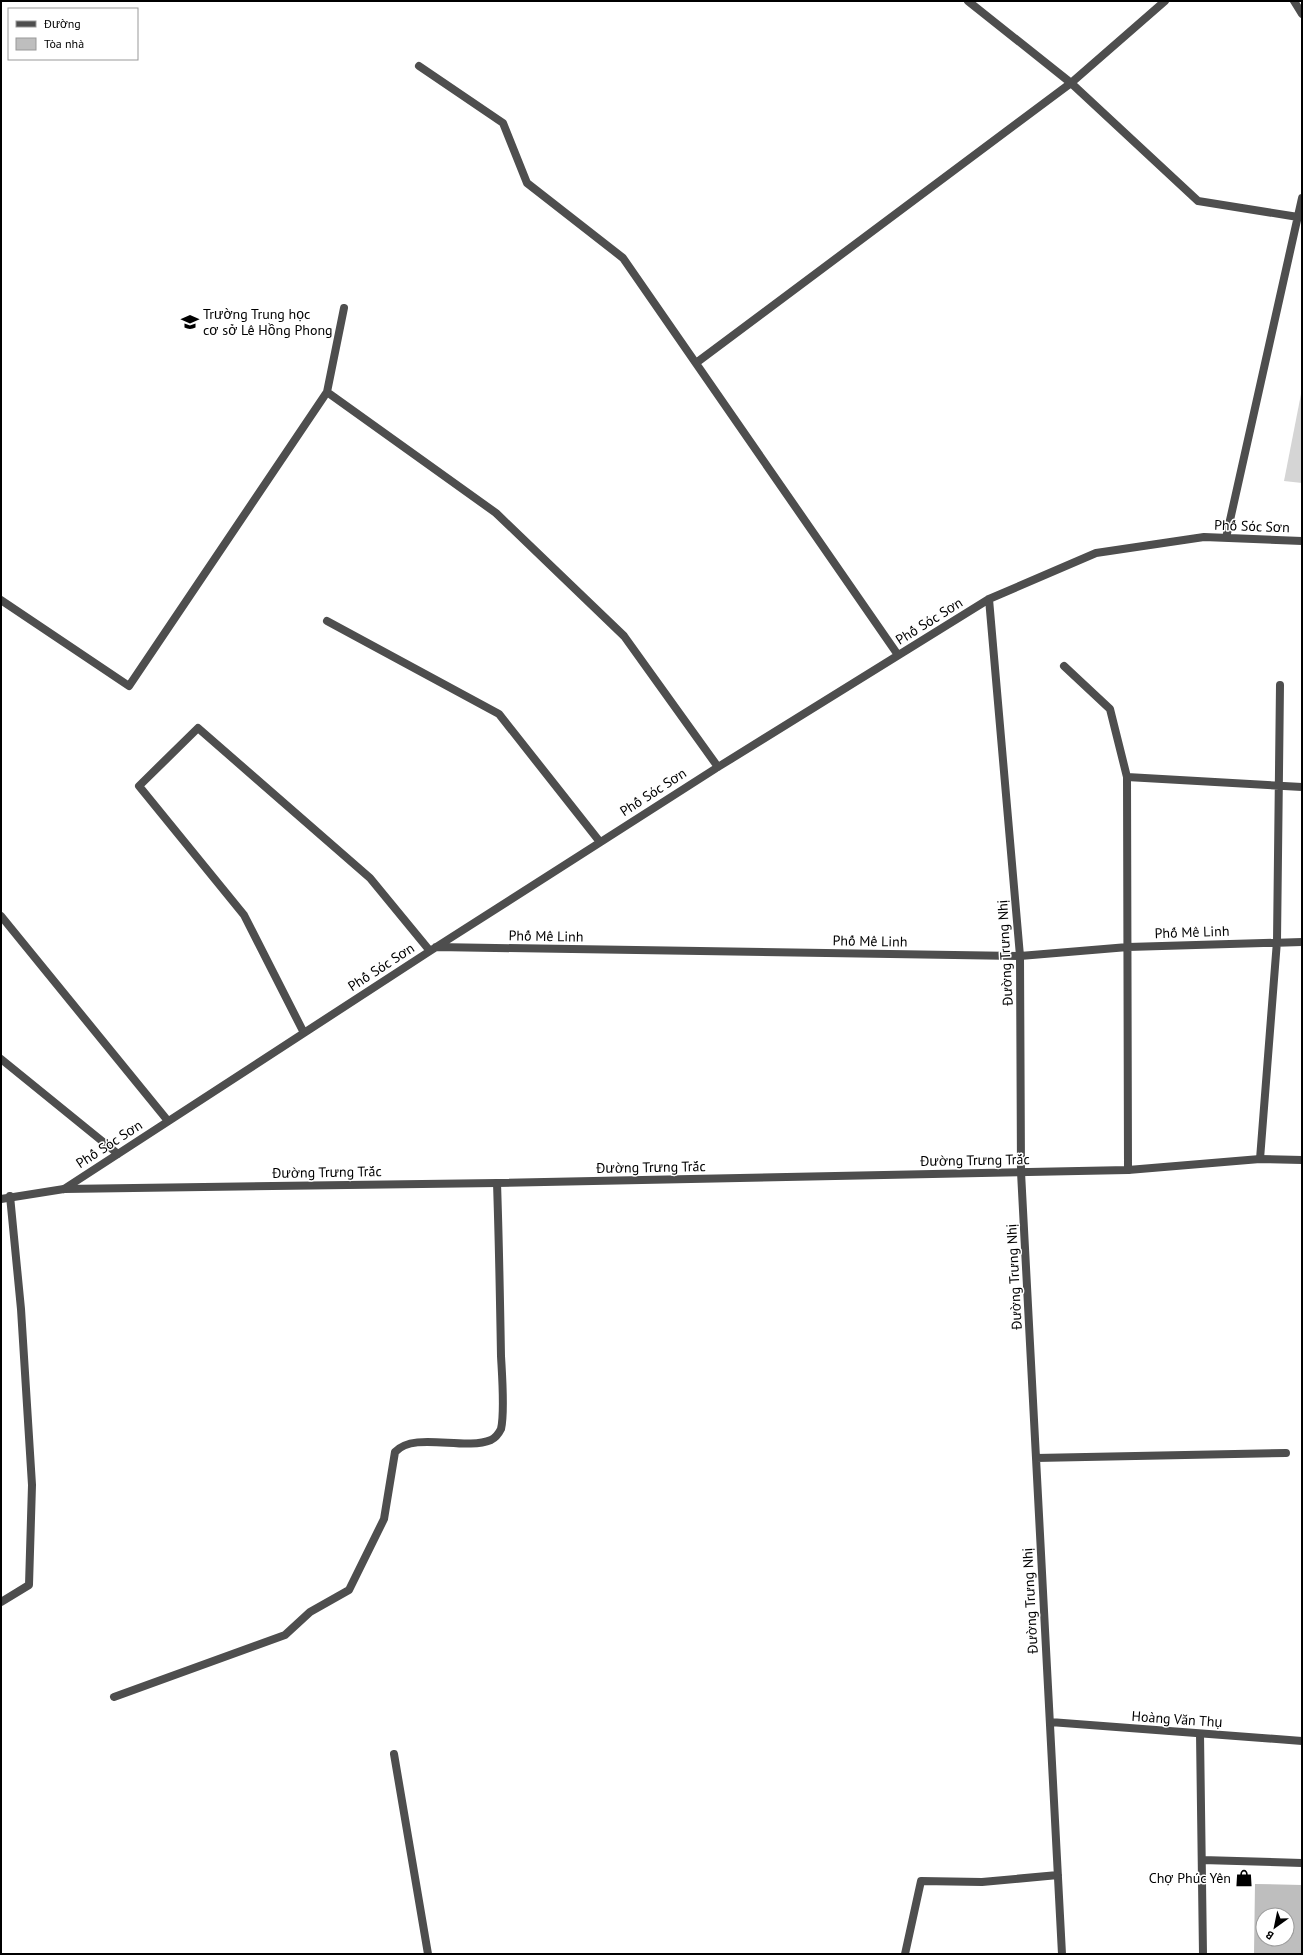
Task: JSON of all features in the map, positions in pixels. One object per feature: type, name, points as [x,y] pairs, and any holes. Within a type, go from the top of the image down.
[{"type":"street","points":[[968,1],[1071,83],[1198,201],[1298,217]]},
{"type":"street","points":[[696,363],[1071,83],[1165,1]]},
{"type":"street","points":[[1294,1],[1302,14]]},
{"type":"street","points":[[419,66],[503,123],[527,183],[623,258],[898,655]]},
{"type":"street","points":[[1226,538],[1302,198]]},
{"type":"street","points":[[1,600],[129,686],[327,392],[344,308]]},
{"type":"street","points":[[327,392],[496,513],[624,636],[718,767]]},
{"type":"street","name":"Phố Sóc Sơn","points":[[64,1189],[600,842],[989,599],[1096,553],[1204,537],[1302,541]]},
{"type":"street","name":"Đường Trưng Nhị","points":[[989,599],[1020,956],[1022,1172],[1062,1954]]},
{"type":"street","points":[[327,621],[499,714],[600,842]]},
{"type":"street","points":[[1064,666],[1110,709],[1127,777],[1128,1170]]},
{"type":"street","points":[[1260,1159],[1277,941],[1280,685]]},
{"type":"street","points":[[304,1033],[244,916],[139,786],[198,728],[370,878],[433,949]]},
{"type":"street","points":[[1127,777],[1302,787]]},
{"type":"street","points":[[1,916],[168,1121]]},
{"type":"street","name":"Phố Mê Linh","points":[[433,949],[1020,956],[1128,947],[1277,941],[1302,942]]},
{"type":"street","points":[[1,1059],[118,1154]]},
{"type":"street","name":"Đường Trưng Trắc","points":[[1,1199],[10,1196],[64,1189],[497,1183],[1128,1170],[1260,1159],[1302,1160]]},
{"type":"street","points":[[114,1697],[285,1635],[310,1612],[349,1590],[384,1518],[395,1452],[399,1447],[413,1442],[444,1444],[472,1443],[491,1440],[498,1435],[501,1428],[502,1392],[497,1183]]},
{"type":"street","points":[[1,1602],[28,1584],[32,1485],[21,1309],[10,1196]]},
{"type":"street","points":[[1036,1458],[1286,1453]]},
{"type":"street","name":"Hoàng Văn Thụ","points":[[1050,1722],[1302,1741]]},
{"type":"street","points":[[1200,1734],[1203,1954]]},
{"type":"street","points":[[394,1754],[428,1954]]},
{"type":"street","points":[[1202,1860],[1302,1863]]},
{"type":"street","points":[[905,1954],[921,1881],[982,1882],[1058,1875]]},
{"type":"shaded area","points":[[1302,389],[1302,483],[1284,481]]},
{"type":"building","points":[[1255,1884],[1302,1885],[1302,1954],[1254,1954]]},
{"type":"place","name":"Trường Trung học cơ sở Lê Hồng Phong","points":[[190,322]]},
{"type":"place","name":"Chợ Phúc Yên","points":[[1244,1878]]}]
